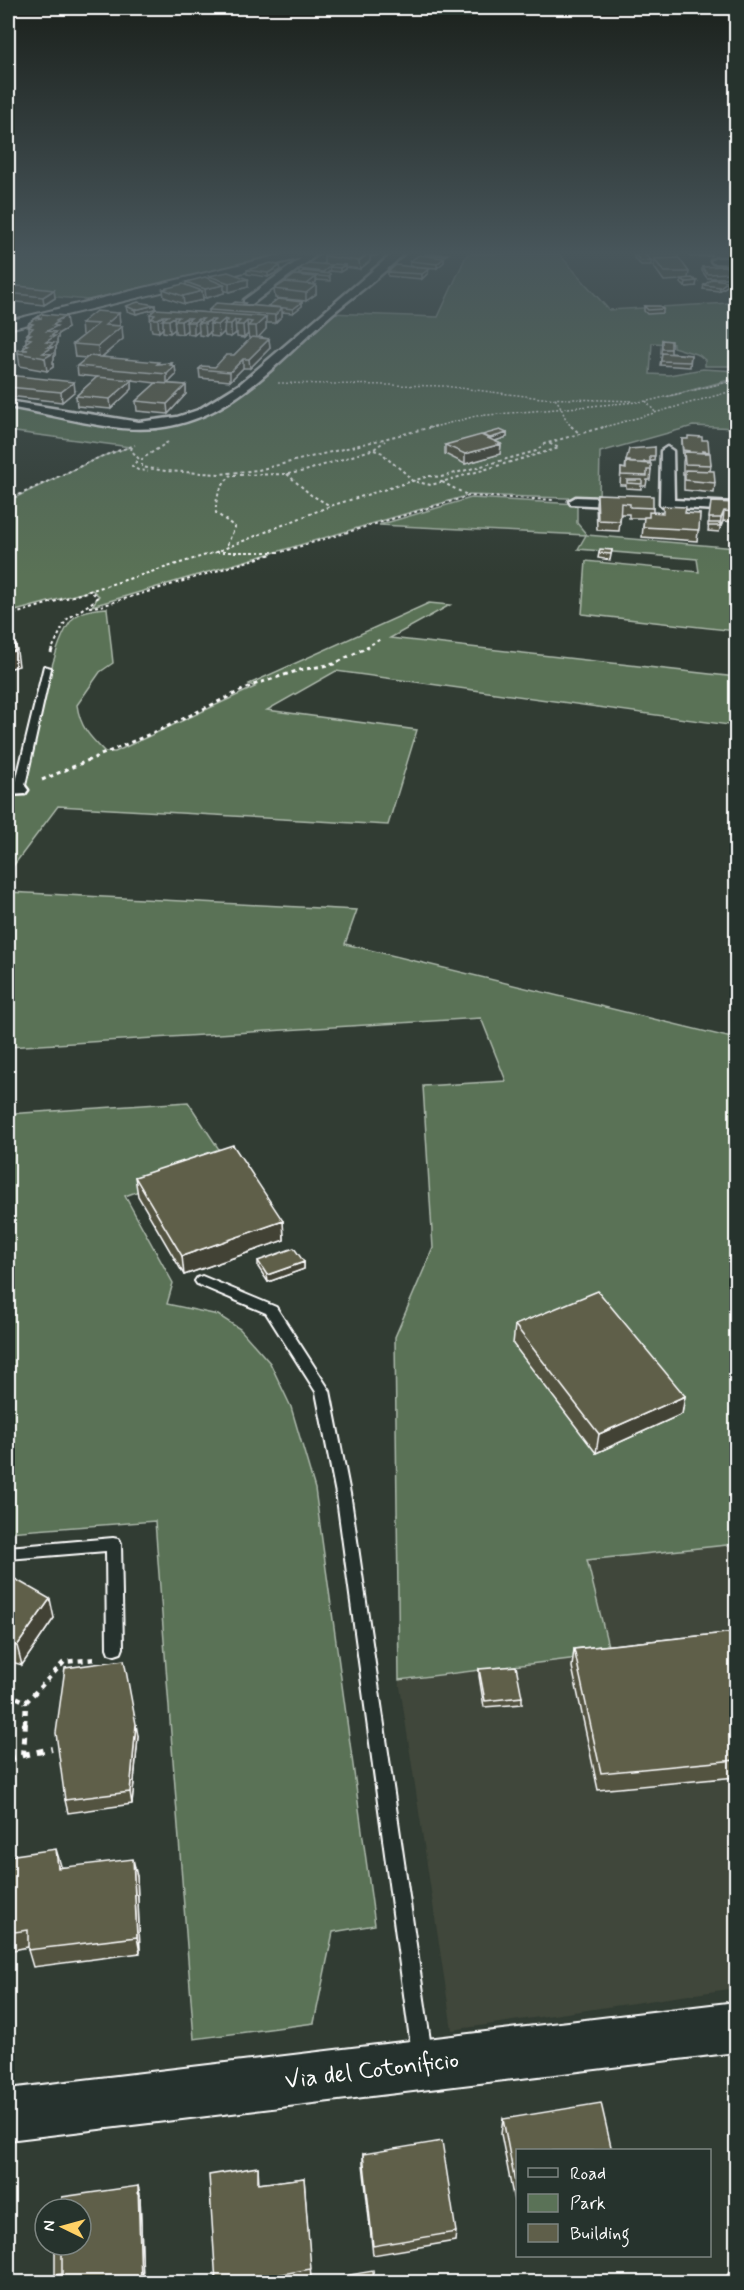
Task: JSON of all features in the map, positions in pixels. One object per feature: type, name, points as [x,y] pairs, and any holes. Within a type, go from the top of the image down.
[{"type":"street","points":[[8,404],[131,424],[155,425],[177,421],[206,409],[254,379],[275,361]]},
{"type":"street","points":[[655,504],[667,451]]},
{"type":"street","points":[[576,501],[736,507]]},
{"type":"street","name":"Via del Cotonificio","points":[[8,2115],[736,2027]]},
{"type":"lane","points":[[13,790],[47,668]]},
{"type":"lane","points":[[202,1281],[271,1310],[322,1390],[344,1499],[423,2065]]},
{"type":"lane","points":[[8,1553],[113,1544],[115,1648]]},
{"type":"path","points":[[254,379],[295,384],[443,386],[555,399],[648,401]]},
{"type":"path","points":[[152,469],[210,474],[244,472],[300,461],[476,416],[648,401],[736,380]]},
{"type":"path","points":[[8,616],[216,552],[330,506],[429,476],[441,477],[536,450],[547,443],[579,433],[736,390]]},
{"type":"path","points":[[555,399],[564,421],[579,433]]},
{"type":"path","points":[[648,401],[656,412]]},
{"type":"path","points":[[8,500],[100,457],[132,447],[131,450],[139,459],[132,466],[134,468],[174,474],[287,474],[319,468],[373,450],[388,439]]},
{"type":"path","points":[[169,441],[140,462],[142,467],[174,474]]},
{"type":"path","points":[[373,450],[383,453],[385,457],[404,470],[412,481],[431,485],[559,448],[547,443]]},
{"type":"path","points":[[287,474],[311,495],[330,506]]},
{"type":"path","points":[[227,546],[235,527],[216,513],[215,504],[220,486],[231,475]]},
{"type":"path","points":[[442,482],[469,496]]},
{"type":"path","points":[[47,668],[58,633],[69,617],[89,607],[101,606],[469,496],[576,501]]},
{"type":"path","points":[[216,552],[281,552]]},
{"type":"path","points":[[89,607],[97,597],[91,591]]},
{"type":"path","points":[[13,790],[162,729],[253,685],[300,670],[334,664],[381,639]]},
{"type":"path","points":[[23,1755],[26,1702],[64,1662],[115,1658],[115,1648]]},
{"type":"path","points":[[8,1693],[26,1702]]},
{"type":"path","points":[[8,1759],[52,1749]]},
{"type":"shaded area","points":[[736,1544],[736,1988],[452,2030],[399,1680],[609,1654],[587,1560]]},
{"type":"green space","points":[[269,361],[651,361],[650,374],[669,375],[703,369],[736,371],[736,378],[666,397],[736,380],[736,428],[693,426],[600,452],[599,499],[469,495],[92,606],[99,596],[92,590],[8,613],[8,501],[100,457],[130,447],[8,431],[8,409],[39,412],[129,430],[155,430],[187,423],[210,409]]},
{"type":"green space","points":[[705,361],[736,361],[736,366],[705,366]]},
{"type":"green space","points":[[471,498],[577,504],[577,523],[587,535],[736,548],[736,631],[582,614],[586,561],[699,572],[697,559],[578,549],[586,535],[379,525]]},
{"type":"green space","points":[[429,603],[450,605],[390,638],[736,677],[736,726],[336,671],[267,710],[417,730],[388,825],[58,806],[11,869],[8,869],[8,794],[25,789],[51,670],[67,627],[79,614],[107,608],[113,663],[100,672],[77,705],[83,726],[90,736],[105,752],[115,752],[255,687],[249,684]]},
{"type":"green space","points":[[8,892],[357,910],[345,944],[736,1039],[736,1544],[587,1560],[610,1654],[399,1680],[395,1337],[433,1248],[423,1086],[506,1081],[481,1018],[8,1047]]},
{"type":"green space","points":[[188,1102],[226,1160],[125,1196],[173,1283],[167,1304],[218,1315],[240,1329],[270,1363],[291,1407],[315,1489],[375,1925],[333,1932],[314,2023],[194,2039],[155,1521],[8,1532],[8,1114]]},
{"type":"building","points":[[83,361],[146,361],[159,362],[157,364],[172,363],[170,365],[175,366],[167,374],[77,366]]},
{"type":"building","points":[[221,361],[241,361],[230,372],[199,369],[202,366],[215,367]]},
{"type":"building","points":[[8,375],[74,382],[61,392],[8,387]]},
{"type":"building","points":[[97,377],[132,380],[110,399],[76,396]]},
{"type":"building","points":[[156,383],[186,385],[167,404],[136,401]]},
{"type":"building","points":[[500,430],[507,433],[490,438],[482,435]]},
{"type":"building","points":[[481,435],[501,444],[465,454],[445,445]]},
{"type":"building","points":[[688,436],[708,440],[709,452],[683,450],[682,439],[688,439]]},
{"type":"building","points":[[655,447],[655,456],[650,456],[650,462],[630,463],[626,461],[629,449]]},
{"type":"building","points":[[684,452],[710,453],[711,465],[685,464]]},
{"type":"building","points":[[626,462],[651,464],[651,470],[647,470],[647,476],[621,475],[621,468],[626,469]]},
{"type":"building","points":[[685,470],[714,471],[715,483],[685,480]]},
{"type":"building","points":[[627,480],[642,480],[642,484],[627,483]]},
{"type":"building","points":[[597,494],[653,496],[653,508],[630,507],[630,504],[621,503],[620,521],[598,520]]},
{"type":"building","points":[[711,502],[736,503],[736,512],[724,511],[721,518],[709,518]]},
{"type":"building","points":[[663,506],[686,507],[685,513],[700,514],[699,530],[643,527],[644,517],[649,517],[649,512],[663,513]]},
{"type":"building","points":[[708,523],[720,523],[720,526],[708,526]]},
{"type":"building","points":[[600,549],[612,550],[611,554],[599,553]]},
{"type":"building","points":[[8,639],[16,645],[14,646],[17,650],[8,653]]},
{"type":"building","points":[[233,1145],[283,1221],[182,1256],[135,1177]]},
{"type":"building","points":[[294,1248],[304,1262],[267,1275],[258,1261]]},
{"type":"building","points":[[598,1291],[685,1396],[599,1434],[515,1325]]},
{"type":"building","points":[[8,1575],[50,1599],[17,1646],[8,1644]]},
{"type":"building","points":[[736,1632],[736,1760],[601,1773],[574,1649]]},
{"type":"building","points":[[124,1660],[136,1724],[130,1792],[65,1800],[56,1733],[65,1668]]},
{"type":"building","points":[[516,1666],[522,1697],[485,1701],[479,1669]]},
{"type":"building","points":[[56,1849],[58,1868],[133,1859],[137,1937],[28,1950],[28,1930],[8,1933],[8,1856]]},
{"type":"building","points":[[601,2103],[612,2149],[516,2149],[516,2188],[503,2119]]},
{"type":"building","points":[[442,2141],[456,2232],[373,2246],[363,2154]]},
{"type":"building","points":[[258,2167],[258,2184],[304,2178],[311,2269],[231,2283],[216,2283],[209,2175]]},
{"type":"building","points":[[138,2186],[141,2282],[62,2283],[62,2257],[93,2257],[93,2197],[62,2197]]},
{"type":"building","points":[[55,2257],[62,2257],[62,2274],[55,2275]]},
{"type":"building","points":[[736,2259],[736,2283],[723,2283]]},
{"type":"building","points":[[373,2271],[374,2283],[350,2283],[349,2275]]}]
